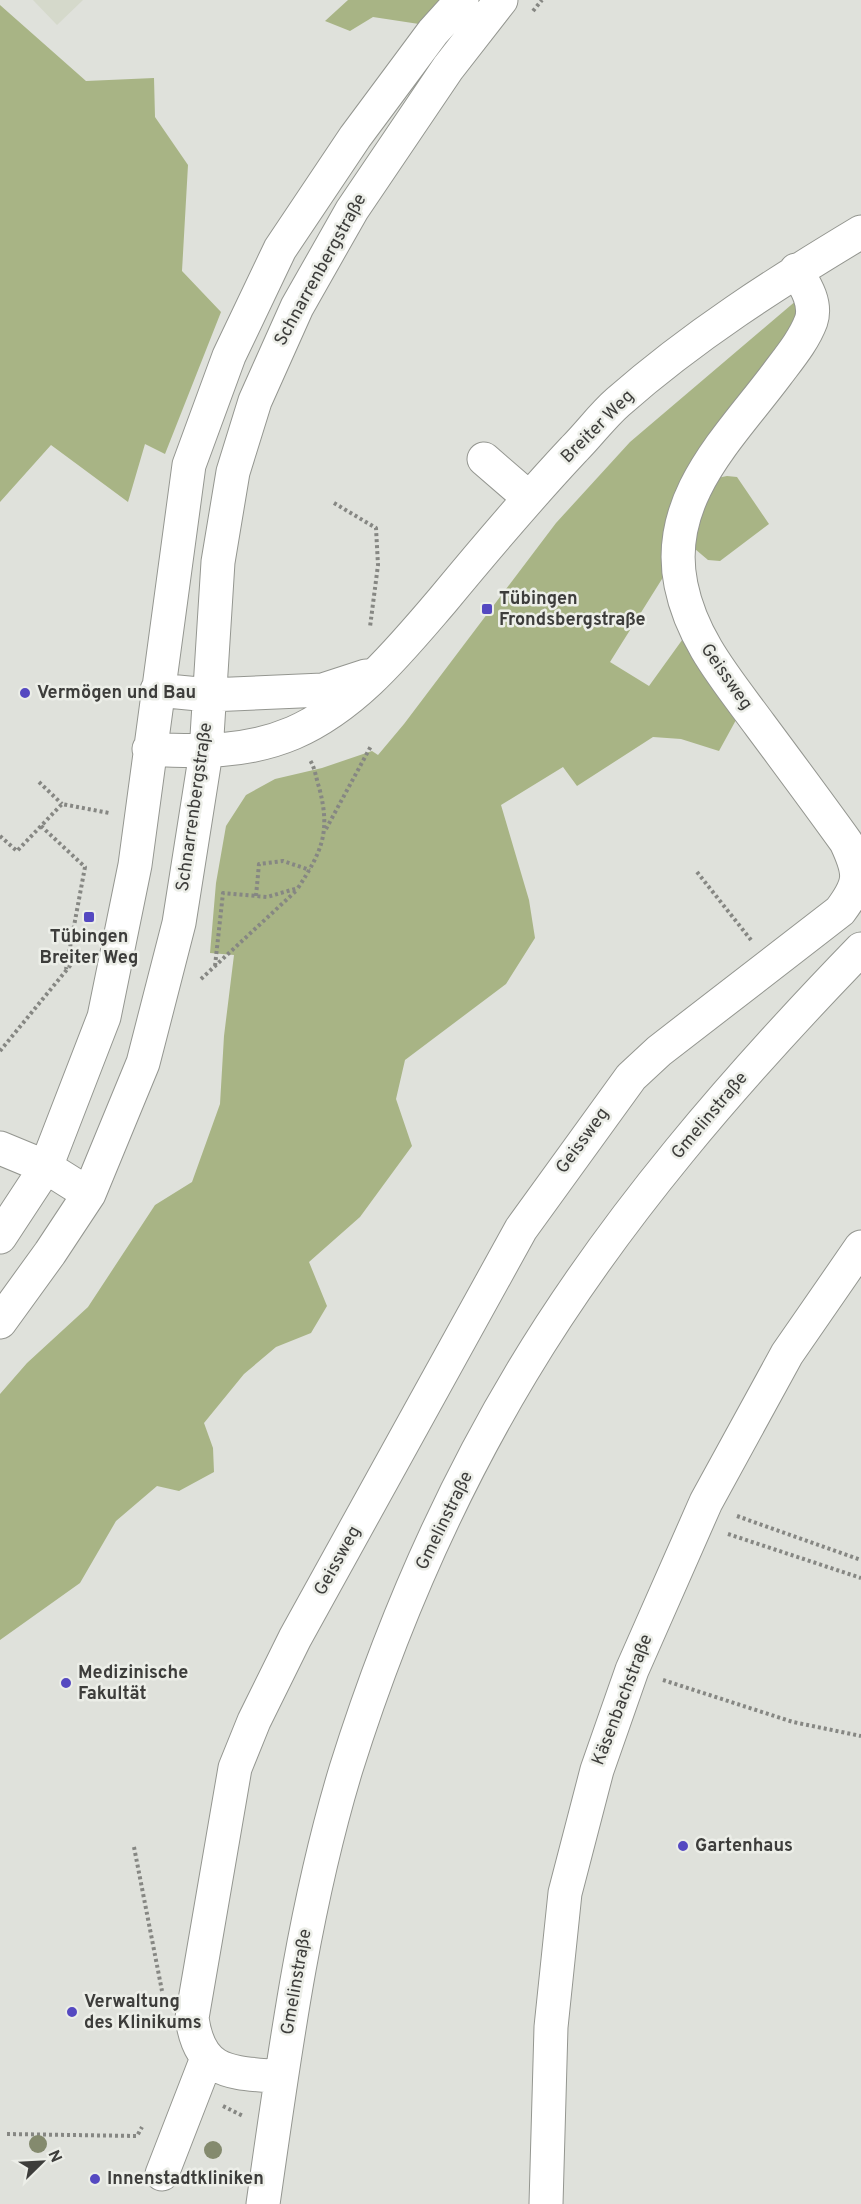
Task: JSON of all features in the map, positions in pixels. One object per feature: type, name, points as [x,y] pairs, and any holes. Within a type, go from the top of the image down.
[{"type":"street","points":[[0,1237],[46,1167],[104,1017],[135,865],[189,465],[230,356],[280,249],[355,137],[433,32],[462,0]]},
{"type":"street","name":"Schnarrenbergstraße","points":[[0,1322],[50,1254],[89,1194],[143,1063],[179,923],[206,752],[218,562],[233,472],[267,374],[297,307],[352,210],[448,68],[514,10]]},
{"type":"street","name":"Breiter Weg","points":[[149,749],[206,752],[250,746],[293,733],[340,706],[379,672],[529,498],[617,403],[697,338],[796,270],[861,232]]},
{"type":"street","name":"Geissweg","points":[[207,2058],[195,2041],[192,2018],[235,1768],[254,1721],[295,1638],[516,1239],[549,1188],[631,1077],[659,1051],[840,911],[853,895],[860,880],[858,864],[846,842],[713,663],[689,618],[680,583],[677,550],[681,519],[699,478],[788,360],[812,319],[812,302],[796,270]]},
{"type":"street","points":[[484,459],[529,498]]},
{"type":"street","points":[[158,690],[209,695],[323,690],[379,672]]},
{"type":"street","name":"Gmelinstraße","points":[[263,2204],[281,2077],[308,1922],[346,1770],[372,1692],[424,1561],[482,1444],[541,1342],[643,1198],[738,1082],[861,949]]},
{"type":"street","points":[[0,1148],[46,1167],[89,1194]]},
{"type":"street","name":"Käsenbachstraße","points":[[546,2204],[551,2026],[565,1893],[597,1770],[632,1670],[701,1512],[787,1354],[861,1247]]},
{"type":"street","points":[[162,2174],[207,2058],[224,2069],[281,2077]]},
{"type":"path","points":[[514,10],[542,0]]},
{"type":"path","points":[[334,503],[376,528],[378,565],[370,627]]},
{"type":"path","points":[[293,733],[313,765],[323,803],[326,829]]},
{"type":"path","points":[[201,979],[298,888],[319,855],[326,829],[371,746]]},
{"type":"path","points":[[39,782],[62,804],[118,814]]},
{"type":"path","points":[[0,836],[17,851],[62,804]]},
{"type":"path","points":[[0,1051],[66,970],[85,867],[41,826]]},
{"type":"path","points":[[256,896],[258,864],[284,861],[310,870]]},
{"type":"path","points":[[697,872],[734,919]]},
{"type":"path","points":[[215,966],[223,893],[267,897],[298,888]]},
{"type":"path","points":[[701,1512],[861,1560]]},
{"type":"path","points":[[701,1512],[861,1578]]},
{"type":"path","points":[[632,1670],[793,1722],[861,1736]]},
{"type":"path","points":[[134,1847],[162,1993]]},
{"type":"path","points":[[192,2097],[232,2109],[244,2117],[248,2124]]},
{"type":"path","points":[[7,2134],[137,2136],[147,2117]]},
{"type":"shaded area","points":[[33,0],[83,0],[57,25]]},
{"type":"green space","points":[[348,0],[440,0],[419,24],[373,17],[350,31],[325,21]]},
{"type":"green space","points":[[0,5],[86,81],[154,78],[155,117],[188,165],[182,271],[221,312],[165,454],[145,444],[128,502],[51,445],[0,502]]},
{"type":"green space","points":[[804,294],[807,303],[667,571],[610,662],[649,686],[685,636],[736,720],[719,751],[681,739],[653,737],[577,786],[563,767],[501,805],[529,900],[535,938],[506,984],[405,1060],[396,1099],[412,1146],[360,1217],[309,1262],[327,1306],[311,1333],[276,1347],[244,1374],[204,1423],[213,1448],[214,1472],[179,1491],[157,1486],[116,1521],[80,1583],[0,1640],[0,1394],[27,1363],[88,1307],[155,1205],[192,1182],[220,1104],[224,1036],[234,955],[210,953],[216,883],[226,826],[246,795],[275,779],[322,768],[372,751],[378,755],[556,523],[630,442]]},
{"type":"green space","points":[[737,477],[769,524],[720,561],[708,560],[695,549],[689,532],[712,479]]},
{"type":"place","name":"Tübingen Frondsbergstraße","points":[[487,609]]},
{"type":"place","name":"Vermögen und Bau","points":[[25,693]]},
{"type":"place","name":"Tübingen Breiter Weg","points":[[89,917]]},
{"type":"place","name":"Medizinische Fakultät","points":[[66,1683]]},
{"type":"place","name":"Gartenhaus","points":[[683,1846]]},
{"type":"place","name":"Verwaltung des Klinikums","points":[[72,2012]]},
{"type":"place","name":"Innenstadtkliniken","points":[[95,2179]]}]
